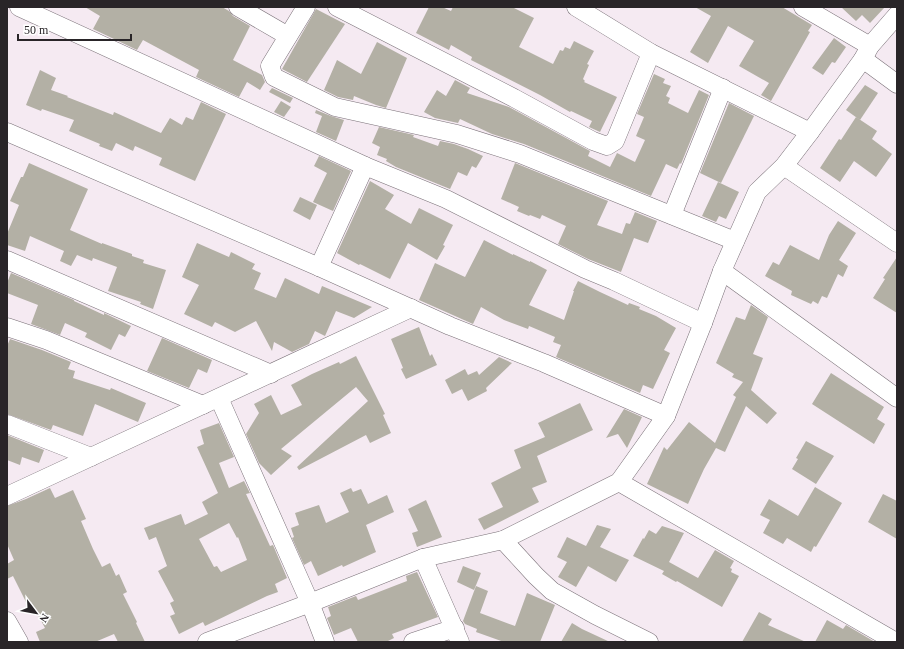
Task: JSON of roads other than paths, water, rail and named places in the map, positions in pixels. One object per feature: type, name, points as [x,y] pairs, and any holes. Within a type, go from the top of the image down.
[{"type":"street","points":[[19,7],[365,166],[446,199],[585,269],[703,323]]},
{"type":"street","points":[[238,7],[288,36]]},
{"type":"street","points":[[306,7],[270,66],[274,78],[335,107],[457,134],[520,154],[735,241]]},
{"type":"street","points":[[337,7],[514,98],[593,141],[607,146],[615,141],[651,53]]},
{"type":"street","points":[[576,7],[651,53],[810,132]]},
{"type":"street","points":[[803,7],[866,53],[897,84]]},
{"type":"street","points":[[208,642],[423,558],[503,540],[619,482],[666,416],[722,271],[757,192],[784,166],[866,53],[897,15]]},
{"type":"street","points":[[672,215],[723,88]]},
{"type":"street","points":[[7,132],[319,267],[450,326],[544,363],[666,416]]},
{"type":"street","points":[[319,267],[365,166]]},
{"type":"street","points":[[784,166],[897,243]]},
{"type":"street","points":[[7,260],[270,374]]},
{"type":"street","points":[[722,271],[897,398]]},
{"type":"street","points":[[7,496],[411,308]]},
{"type":"street","points":[[7,326],[211,401],[310,603],[325,642]]},
{"type":"street","points":[[7,424],[91,457]]},
{"type":"street","points":[[619,482],[896,642]]},
{"type":"street","points":[[503,540],[552,591],[595,615],[649,642]]},
{"type":"street","points":[[413,642],[457,635],[423,558]]},
{"type":"street","points":[[7,621],[19,642]]}]
